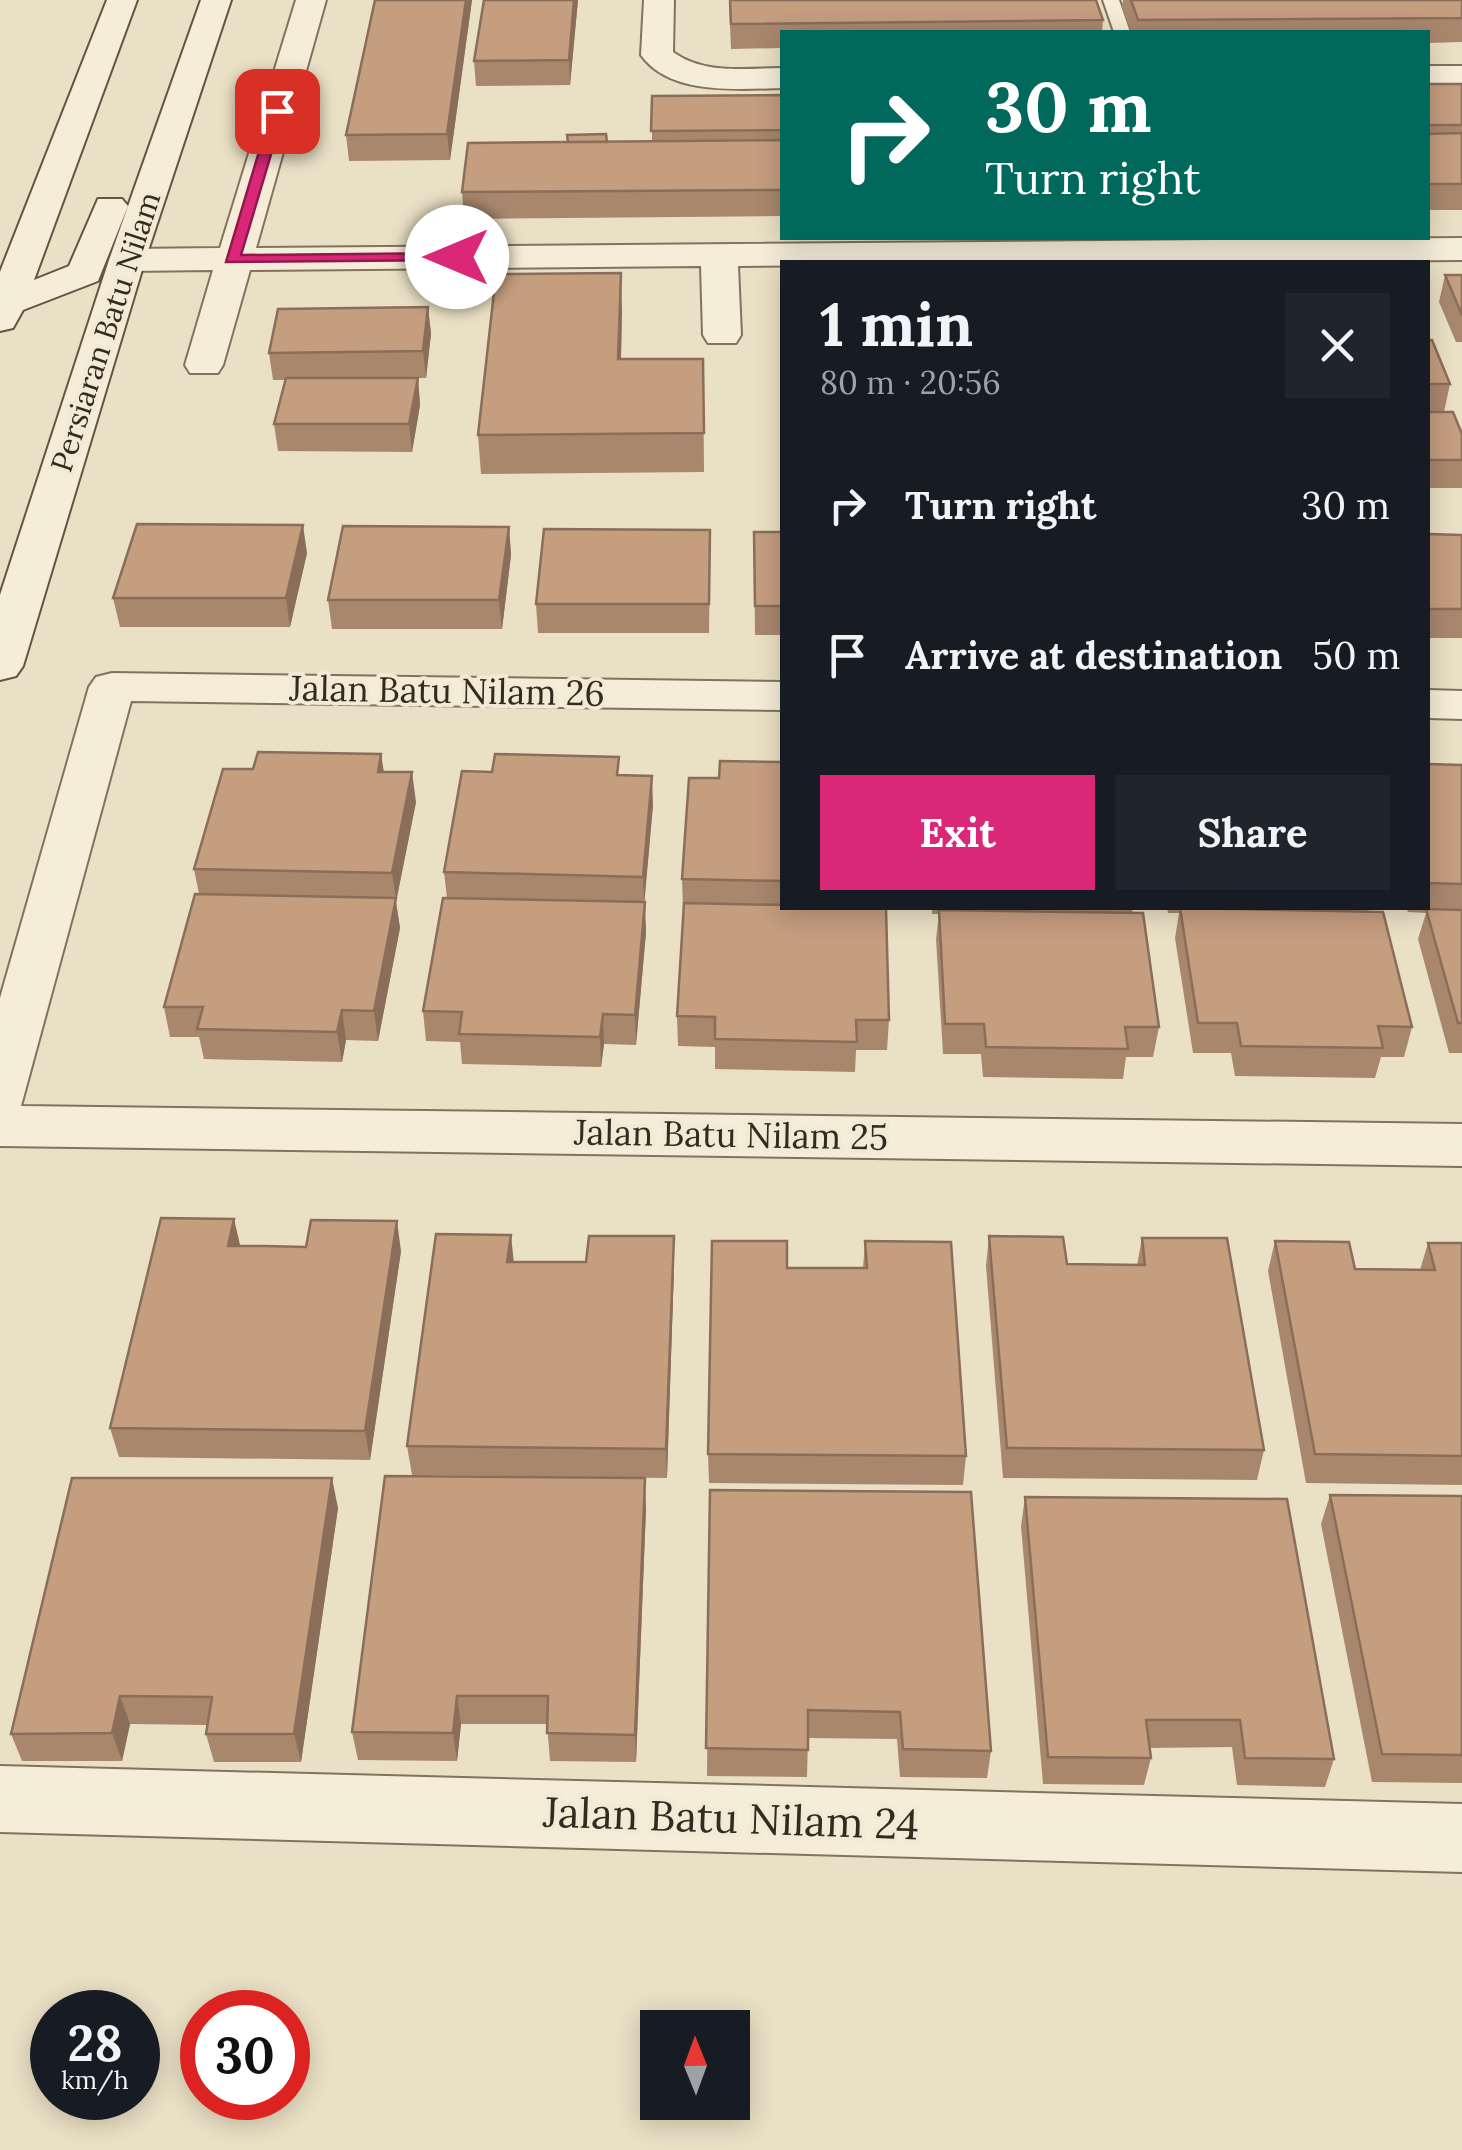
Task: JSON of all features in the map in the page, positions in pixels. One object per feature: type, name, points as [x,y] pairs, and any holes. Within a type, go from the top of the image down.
[{"type":"street","points":[[3,311],[122,0]]},
{"type":"street","name":"Persiaran Batu Nilam","points":[[0,666],[127,260],[216,0]]},
{"type":"street","points":[[204,365],[311,0]]},
{"type":"street","points":[[660,0],[657,55],[672,69],[705,78],[780,78]]},
{"type":"street","points":[[1430,76],[1462,76]]},
{"type":"street","points":[[3,311],[85,273],[132,144],[174,123]]},
{"type":"street","points":[[127,260],[1462,249]]},
{"type":"street","points":[[719,255],[722,336]]},
{"type":"street","name":"Jalan Batu Nilam 26","points":[[0,1094],[112,686],[780,696]]},
{"type":"street","points":[[1430,704],[1462,705]]},
{"type":"street","name":"Jalan Batu Nilam 25","points":[[0,1126],[1462,1145]]},
{"type":"street","name":"Jalan Batu Nilam 24","points":[[0,1799],[1462,1838]]},
{"type":"lane","points":[[1111,0],[1121,30]]},
{"type":"building","points":[[375,0],[466,0],[447,134],[346,135]]},
{"type":"building","points":[[484,0],[574,0],[569,60],[474,61]]},
{"type":"building","points":[[730,0],[1096,0],[1103,20],[731,24]]},
{"type":"building","points":[[1131,0],[1462,0],[1462,18],[1138,20]]},
{"type":"building","points":[[1430,84],[1462,84],[1462,125],[1430,125]]},
{"type":"building","points":[[780,95],[780,130],[651,131],[652,96]]},
{"type":"building","points":[[1462,133],[1462,184],[1430,184],[1430,134]]},
{"type":"building","points":[[606,134],[607,142],[568,142],[567,135]]},
{"type":"building","points":[[780,140],[780,190],[462,192],[468,143]]},
{"type":"building","points":[[621,273],[618,359],[703,359],[704,433],[478,435],[496,274]]},
{"type":"building","points":[[1445,275],[1462,275],[1462,315]]},
{"type":"building","points":[[428,307],[423,351],[269,353],[278,309]]},
{"type":"building","points":[[1430,340],[1432,340],[1450,384],[1430,384]]},
{"type":"building","points":[[286,378],[418,378],[409,424],[274,424]]},
{"type":"building","points":[[1430,412],[1453,412],[1462,434],[1462,460],[1430,460]]},
{"type":"building","points":[[137,524],[303,525],[286,598],[113,598]]},
{"type":"building","points":[[343,526],[509,527],[499,600],[328,600]]},
{"type":"building","points":[[544,529],[710,530],[709,604],[536,604]]},
{"type":"building","points":[[754,532],[780,532],[780,606],[755,606]]},
{"type":"building","points":[[1430,534],[1462,535],[1462,609],[1430,609]]},
{"type":"building","points":[[258,752],[381,754],[378,772],[412,772],[392,873],[194,869],[223,769],[253,769]]},
{"type":"building","points":[[495,754],[619,757],[617,775],[652,776],[643,877],[444,872],[462,771],[492,772]]},
{"type":"building","points":[[720,761],[780,762],[780,881],[682,879],[689,778],[719,778]]},
{"type":"building","points":[[1430,764],[1462,765],[1462,884],[1430,883]]},
{"type":"building","points":[[195,894],[396,898],[374,1011],[342,1010],[337,1032],[197,1029],[203,1007],[164,1007]]},
{"type":"building","points":[[443,898],[645,902],[635,1015],[603,1014],[600,1037],[459,1034],[462,1012],[423,1011]]},
{"type":"building","points":[[684,903],[780,905],[780,910],[886,910],[889,1020],[856,1020],[857,1042],[715,1039],[715,1017],[677,1016]]},
{"type":"building","points":[[939,910],[1143,913],[1159,1027],[1125,1027],[1128,1049],[986,1047],[984,1024],[945,1024]]},
{"type":"building","points":[[1180,910],[1383,912],[1412,1027],[1378,1026],[1383,1048],[1241,1046],[1237,1023],[1198,1023]]},
{"type":"building","points":[[1426,910],[1462,910],[1462,1023],[1458,1023]]},
{"type":"building","points":[[161,1218],[234,1219],[228,1246],[306,1247],[311,1220],[397,1221],[365,1431],[110,1428]]},
{"type":"building","points":[[436,1234],[511,1235],[507,1262],[586,1262],[589,1236],[674,1236],[666,1449],[407,1446]]},
{"type":"building","points":[[989,1236],[1063,1237],[1067,1264],[1145,1265],[1142,1238],[1227,1238],[1264,1450],[1007,1448]]},
{"type":"building","points":[[712,1241],[787,1241],[787,1268],[867,1268],[865,1241],[951,1242],[966,1456],[708,1454]]},
{"type":"building","points":[[1275,1241],[1349,1242],[1355,1269],[1435,1270],[1428,1243],[1462,1243],[1462,1456],[1315,1454]]},
{"type":"building","points":[[385,1476],[645,1478],[635,1735],[547,1733],[548,1696],[457,1696],[453,1733],[352,1732]]},
{"type":"building","points":[[72,1478],[332,1478],[294,1734],[206,1734],[212,1697],[120,1696],[112,1733],[11,1734]]},
{"type":"building","points":[[710,1490],[971,1492],[991,1751],[903,1749],[900,1712],[808,1710],[808,1750],[706,1748]]},
{"type":"building","points":[[1330,1495],[1462,1496],[1462,1755],[1382,1754]]},
{"type":"building","points":[[1025,1497],[1287,1499],[1334,1759],[1245,1758],[1240,1720],[1146,1720],[1151,1758],[1048,1757]]},
{"type":"route","points":[[277,111],[232,259],[457,257]]}]
